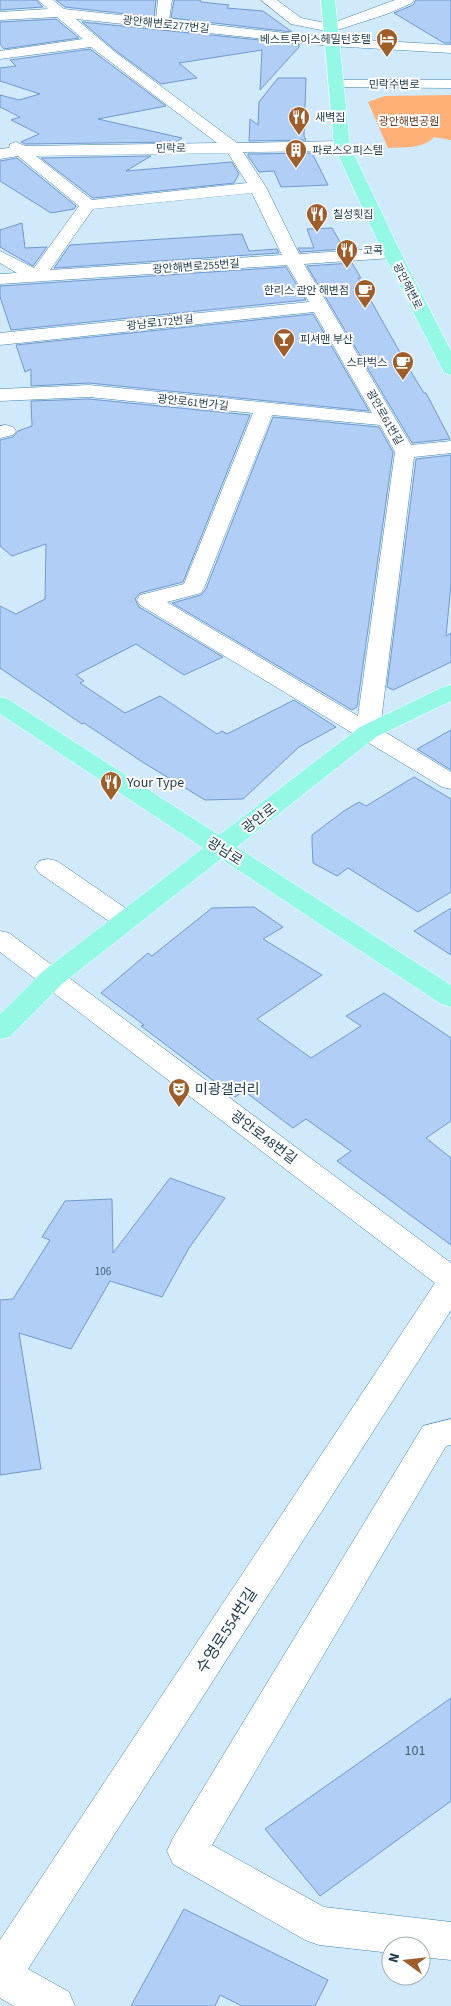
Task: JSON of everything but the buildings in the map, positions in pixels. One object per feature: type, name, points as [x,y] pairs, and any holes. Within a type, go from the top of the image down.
[{"type":"main road","name":"광안해변로","points":[[328,0],[342,146],[392,253],[451,370]]},
{"type":"main road","name":"광안로","points":[[0,1030],[52,978],[368,732],[451,692]]},
{"type":"main road","name":"광남로","points":[[0,704],[451,998]]},
{"type":"street","name":"광안로61번길","points":[[45,0],[94,42],[232,147],[258,187],[293,260],[405,452],[368,732]]},
{"type":"street","points":[[162,24],[165,0]]},
{"type":"street","points":[[268,0],[296,21],[331,35],[451,49]]},
{"type":"street","points":[[331,35],[407,0]]},
{"type":"street","name":"광안해변로277번길","points":[[0,16],[60,13],[162,24],[331,35]]},
{"type":"street","points":[[0,55],[94,42]]},
{"type":"street","name":"민락수변로","points":[[336,84],[451,84]]},
{"type":"street","points":[[0,137],[23,151],[88,205],[258,187]]},
{"type":"street","name":"민락로","points":[[0,154],[23,151],[342,146]]},
{"type":"street","points":[[0,256],[37,277],[88,205]]},
{"type":"street","name":"광안해변로255번길","points":[[0,279],[392,253]]},
{"type":"street","name":"광남로172번길","points":[[0,339],[320,306]]},
{"type":"street","name":"광안로61번가길","points":[[0,395],[89,391],[386,420]]},
{"type":"street","points":[[264,409],[194,588],[148,600],[451,782]]},
{"type":"street","points":[[405,452],[451,447]]},
{"type":"street","points":[[48,867],[125,920]]},
{"type":"street","name":"광안로48번길","points":[[0,939],[451,1279]]},
{"type":"street","name":"수영로554번길","points":[[0,1976],[451,1284]]},
{"type":"street","points":[[451,1432],[435,1435],[186,1851],[319,1926],[451,1941]]},
{"type":"street","points":[[0,1976],[54,2006]]},
{"type":"green space","name":"광안해변공원","points":[[451,95],[451,140],[434,137],[424,144],[406,147],[388,148],[368,102],[385,96]]},
{"type":"place","name":"베스트루이스헤밀턴호텔","points":[[387,58]]},
{"type":"place","name":"새벽집","points":[[299,136]]},
{"type":"place","name":"파로스오피스텔","points":[[296,169]]},
{"type":"place","name":"칠성횟집","points":[[317,233]]},
{"type":"place","name":"코콕","points":[[347,269]]},
{"type":"place","name":"한리스 관안 해변점","points":[[365,309]]},
{"type":"place","name":"피셔맨 부산","points":[[284,358]]},
{"type":"place","name":"스타벅스","points":[[403,381]]},
{"type":"place","name":"Your Type","points":[[111,801]]},
{"type":"place","name":"미광갤러리","points":[[179,1108]]}]
